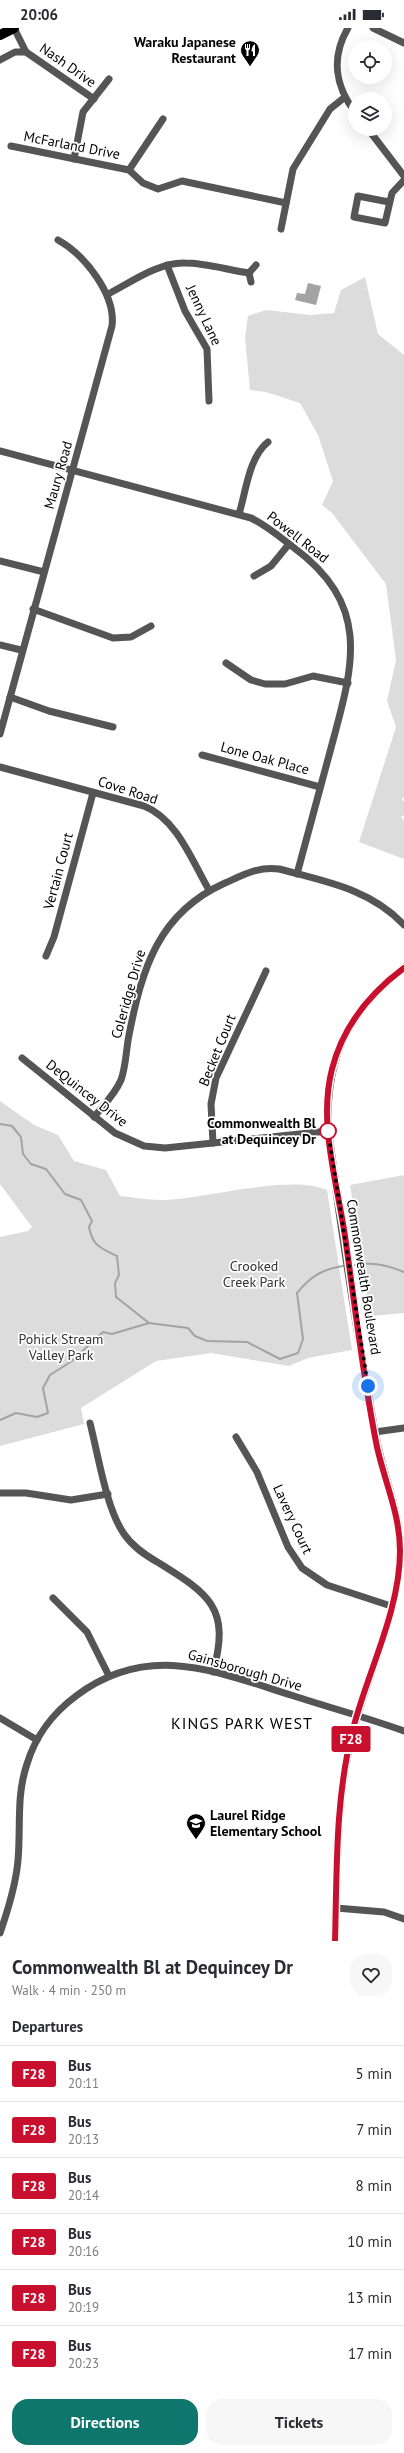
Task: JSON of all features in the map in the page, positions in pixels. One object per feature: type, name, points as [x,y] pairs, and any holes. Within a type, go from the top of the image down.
[{"type":"main road","points":[[0,35],[14,28]]},
{"type":"street","name":"Nash Drive","points":[[14,28],[26,52],[94,99]]},
{"type":"street","points":[[348,28],[341,40],[337,59],[338,80],[348,102]]},
{"type":"street","points":[[372,28],[404,42]]},
{"type":"street","name":"Nash Drive","points":[[0,60],[15,52],[26,52]]},
{"type":"street","name":"Nash Drive","points":[[74,159],[83,112],[109,79]]},
{"type":"street","points":[[281,229],[293,169],[330,109],[345,97]]},
{"type":"street","points":[[129,170],[163,119]]},
{"type":"street","points":[[373,136],[404,176]]},
{"type":"street","name":"McFarland Drive","points":[[11,146],[129,170],[143,182],[158,188],[182,181],[286,203]]},
{"type":"street","points":[[389,202],[358,196],[354,217],[385,223],[392,193],[404,180]]},
{"type":"street","name":"Maury Road","points":[[0,734],[21,650],[74,470],[112,326],[112,308],[108,294],[77,253],[58,240]]},
{"type":"street","points":[[108,294],[167,265],[184,262],[249,273]]},
{"type":"street","name":"Jenny Lane","points":[[167,265],[185,310],[207,349],[209,401]]},
{"type":"street","points":[[249,273],[256,265]]},
{"type":"street","points":[[249,273],[251,282]]},
{"type":"street","points":[[239,514],[255,460],[262,447],[268,442]]},
{"type":"street","name":"Powell Road","points":[[0,451],[239,514],[264,525],[322,571],[340,600],[348,623],[352,646],[348,683],[297,874]]},
{"type":"street","points":[[254,576],[271,566],[289,544]]},
{"type":"street","points":[[0,561],[44,572]]},
{"type":"street","points":[[33,610],[113,638],[131,638],[151,626]]},
{"type":"street","points":[[0,645],[21,650]]},
{"type":"street","points":[[226,663],[238,673],[265,684],[285,684],[313,676],[348,683]]},
{"type":"street","points":[[10,697],[49,711],[113,727]]},
{"type":"street","name":"Lone Oak Place","points":[[202,755],[320,787]]},
{"type":"street","name":"Cove Road","points":[[0,767],[144,806],[166,820],[209,890]]},
{"type":"street","name":"Vertain Court","points":[[46,956],[54,937],[93,793]]},
{"type":"street","name":"Coleridge Drive","points":[[94,1117],[109,1099],[121,1079],[131,1025],[146,969],[155,947],[176,916],[209,890],[259,869],[275,868],[362,894],[387,909],[404,925]]},
{"type":"street","name":"Commonwealth Boulevard","points":[[335,1941],[341,1788],[357,1716],[391,1606],[399,1566],[399,1534],[395,1510],[375,1432],[328,1131],[330,1081],[342,1041],[353,1019],[367,1000],[404,968]]},
{"type":"street","name":"Becket Court","points":[[213,1143],[211,1104],[216,1078],[266,971]]},
{"type":"street","name":"DeQuincey Drive","points":[[22,1058],[94,1117],[120,1136],[144,1146],[165,1148],[328,1131]]},
{"type":"street","points":[[90,1423],[108,1494],[119,1526],[131,1542],[146,1555],[189,1582],[211,1603],[218,1619],[220,1636],[213,1672]]},
{"type":"street","points":[[375,1432],[404,1428]]},
{"type":"street","name":"Lavery Court","points":[[236,1437],[257,1472],[288,1547],[302,1568],[327,1585],[391,1606]]},
{"type":"street","points":[[0,1493],[26,1493],[71,1500],[108,1494]]},
{"type":"street","points":[[54,1598],[87,1632],[109,1676]]},
{"type":"street","name":"Gainsborough Drive","points":[[0,1933],[16,1872],[21,1784],[37,1740],[53,1718],[69,1702],[109,1676],[134,1668],[160,1664],[182,1665],[213,1672],[404,1731]]},
{"type":"street","points":[[0,1718],[37,1740]]},
{"type":"street","points":[[336,1908],[384,1912],[404,1919]]},
{"type":"green space","points":[[365,277],[378,334],[404,355],[404,797],[402,799],[404,802],[404,815],[401,817],[404,821],[404,859],[359,842],[396,727],[387,701],[396,660],[386,584],[332,513],[322,505],[333,481],[318,435],[300,403],[266,392],[250,390],[245,337],[248,316],[266,310],[310,315],[334,313],[341,290]]},
{"type":"green space","name":"Crooked Creek Park","points":[[0,1101],[34,1125],[58,1135],[74,1161],[106,1170],[120,1196],[155,1200],[178,1199],[291,1184],[311,1186],[327,1190],[352,1350],[308,1358],[289,1366],[211,1353],[156,1361],[81,1408],[84,1424],[0,1446],[0,1237],[28,1231],[32,1227],[0,1184]]},
{"type":"green space","points":[[404,1175],[404,1313],[370,1316],[350,1185]]},
{"type":"shaded area","points":[[308,283],[321,286],[316,305],[295,300],[297,293],[305,294]]},
{"type":"waterway","points":[[0,1124],[12,1126],[21,1137],[23,1154],[31,1164],[46,1169],[65,1194],[81,1200],[92,1221],[89,1227],[95,1243],[106,1251],[117,1256],[119,1275],[115,1283],[116,1297],[149,1323],[188,1328],[195,1336],[207,1341],[247,1342],[280,1359],[298,1353],[303,1339],[297,1293],[307,1282],[317,1275],[329,1269],[343,1266]]},
{"type":"waterway","points":[[355,1265],[380,1265],[404,1272]]},
{"type":"waterway","points":[[0,1420],[16,1413],[37,1417],[48,1413],[43,1388],[50,1375],[72,1361],[103,1332],[112,1334],[149,1323]]},
{"type":"bus line","name":"F28","points":[[335,1941],[338,1833],[341,1788],[353,1730],[396,1588],[400,1551],[398,1522],[392,1496],[381,1462],[375,1432],[330,1146],[327,1107],[332,1069],[336,1054],[353,1019],[367,1000],[389,979],[404,968]]},
{"type":"place","name":"Waraku Japanese Restaurant","points":[[250,67]]},
{"type":"place","name":"Commonwealth Bl at Dequincey Dr","points":[[328,1131]]},
{"type":"place","name":"Laurel Ridge Elementary School","points":[[196,1840]]},
{"type":"district","name":"KINGS PARK WEST","points":[[242,1723]]},
{"type":"route","points":[[328,1131],[368,1386]]},
{"type":"park label","name":"Pohick Stream Valley Park","points":[[61,1348]]}]
